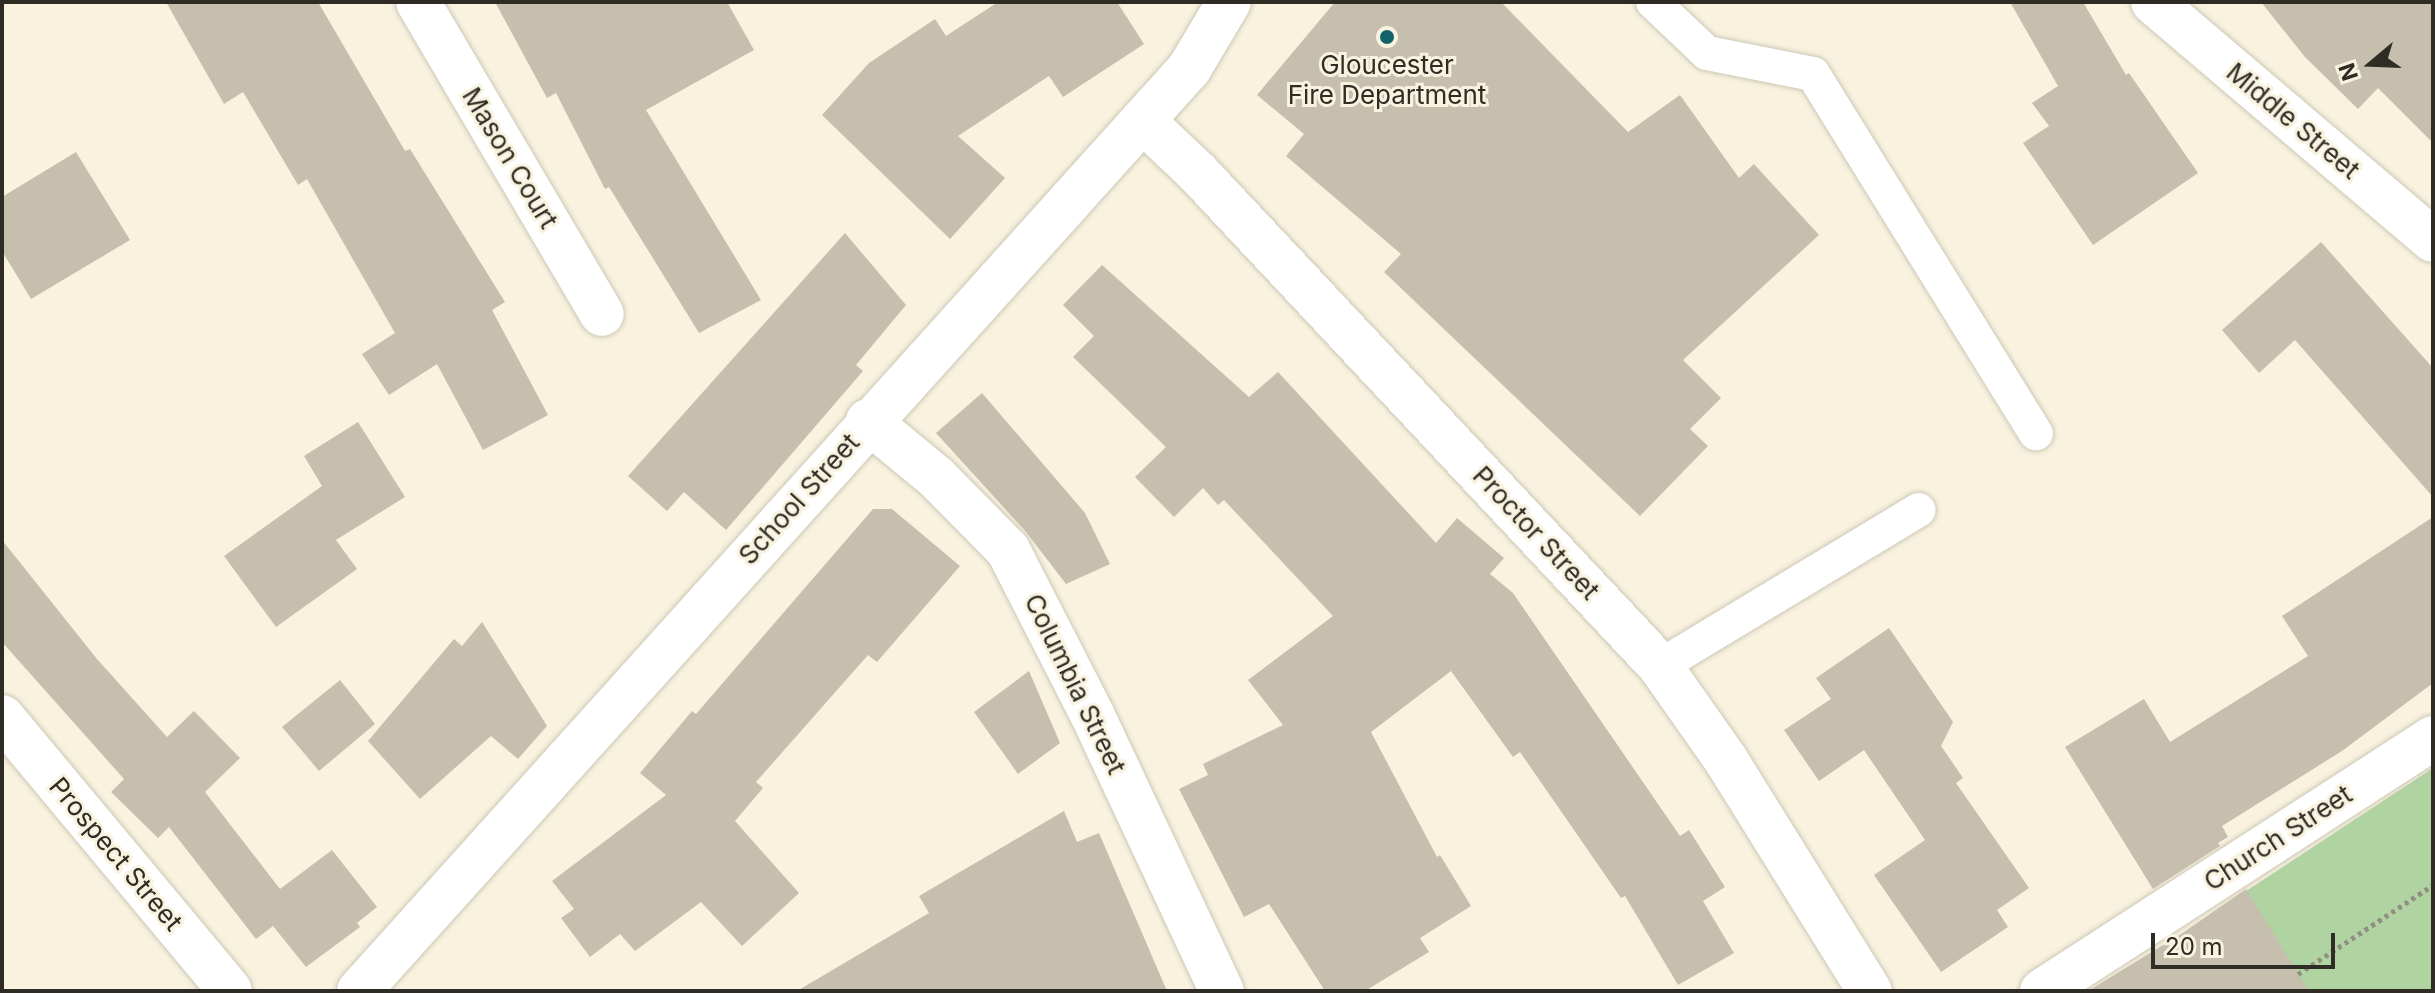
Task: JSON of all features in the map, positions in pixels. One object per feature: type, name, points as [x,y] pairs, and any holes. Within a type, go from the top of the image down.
[{"type":"street","name":"Mason Court","points":[[418,2],[602,314]]},
{"type":"street","name":"School Street","points":[[359,991],[868,421],[1189,69],[1229,2]]},
{"type":"street","name":"Middle Street","points":[[2153,2],[2433,240]]},
{"type":"street","name":"Proctor Street","points":[[1143,121],[1198,173],[1660,666],[1726,760],[1870,991]]},
{"type":"street","name":"Columbia Street","points":[[868,421],[936,477],[1008,550],[1092,714],[1222,991]]},
{"type":"street","name":"Prospect Street","points":[[2,717],[230,991]]},
{"type":"street","name":"Church Street","points":[[2042,991],[2433,738]]},
{"type":"lane","points":[[1653,2],[1707,53],[1813,74],[2036,434]]},
{"type":"lane","points":[[1660,666],[1919,510]]},
{"type":"path","points":[[2298,974],[2433,885]]},
{"type":"green space","points":[[2433,768],[2433,991],[2307,991],[2243,893]]},
{"type":"building","points":[[166,2],[318,2],[405,151],[410,149],[505,302],[492,310],[548,415],[483,450],[437,364],[389,395],[362,354],[395,333],[307,179],[298,185],[243,92],[224,104]]},
{"type":"building","points":[[495,2],[727,2],[754,50],[646,110],[761,300],[699,333],[609,187],[605,189],[556,93],[547,98]]},
{"type":"building","points":[[998,2],[1117,2],[1144,44],[1063,97],[1049,76],[958,136],[1005,178],[950,239],[822,115],[869,63],[935,19],[946,36]]},
{"type":"building","points":[[1335,2],[1501,2],[1628,132],[1680,95],[1739,178],[1754,164],[1819,235],[1683,360],[1721,398],[1690,429],[1708,446],[1640,516],[1384,272],[1401,254],[1286,156],[1304,134],[1257,95]]},
{"type":"building","points":[[2010,2],[2083,2],[2126,75],[2129,73],[2198,173],[2093,245],[2023,143],[2049,126],[2032,103],[2058,86]]},
{"type":"building","points":[[2261,2],[2433,2],[2433,143],[2378,88],[2358,109],[2305,57]]},
{"type":"building","points":[[76,152],[130,240],[31,299],[2,251],[2,197]]},
{"type":"building","points":[[845,233],[906,305],[856,365],[863,371],[726,530],[684,492],[667,511],[628,476]]},
{"type":"building","points":[[2321,242],[2433,368],[2433,497],[2295,340],[2259,373],[2222,330]]},
{"type":"building","points":[[1102,265],[1249,397],[1278,372],[1436,543],[1457,518],[1504,558],[1490,574],[1513,593],[1680,836],[1689,830],[1725,887],[1703,901],[1734,953],[1678,985],[1625,896],[1621,898],[1520,752],[1513,757],[1451,671],[1371,732],[1437,857],[1440,855],[1471,906],[1420,938],[1429,952],[1365,991],[1325,991],[1269,904],[1244,917],[1179,789],[1208,775],[1203,764],[1283,725],[1248,680],[1333,616],[1224,500],[1218,505],[1203,488],[1174,517],[1135,477],[1166,447],[1073,357],[1094,336],[1063,305]]},
{"type":"building","points":[[982,393],[1085,513],[1110,564],[1066,584],[1026,532],[936,433]]},
{"type":"building","points":[[358,422],[405,497],[336,540],[357,569],[276,627],[224,556],[322,486],[304,456]]},
{"type":"building","points":[[873,509],[892,509],[960,566],[877,662],[868,655],[756,782],[763,788],[735,821],[799,893],[742,946],[701,902],[635,951],[620,934],[590,957],[561,918],[574,909],[552,881],[666,795],[640,773],[692,711],[696,714]]},
{"type":"building","points":[[2433,517],[2433,683],[2342,751],[2222,826],[2228,837],[2218,843],[2220,846],[2153,889],[2065,747],[2144,699],[2170,742],[2308,656],[2282,616]]},
{"type":"building","points":[[2,540],[97,659],[167,737],[194,711],[240,758],[205,792],[280,889],[332,850],[377,907],[357,923],[360,927],[306,967],[273,926],[256,939],[169,827],[158,838],[111,792],[124,779],[2,642]]},
{"type":"building","points":[[482,622],[547,726],[518,759],[491,736],[420,799],[368,741],[454,639],[462,646]]},
{"type":"building","points":[[1889,628],[1953,722],[1941,746],[1963,778],[1956,783],[2029,888],[1997,910],[2008,927],[1941,972],[1874,875],[1925,840],[1864,750],[1819,781],[1784,730],[1831,699],[1816,678]]},
{"type":"building","points":[[1029,671],[1060,743],[1018,774],[974,712]]},
{"type":"building","points":[[340,680],[375,724],[319,771],[282,727]]},
{"type":"building","points":[[1064,811],[1077,842],[1099,833],[1167,991],[797,991],[929,913],[919,896]]},
{"type":"building","points":[[2246,889],[2309,991],[2088,991],[2181,934]]},
{"type":"place","name":"Gloucester Fire Department","points":[[1387,37]]}]
